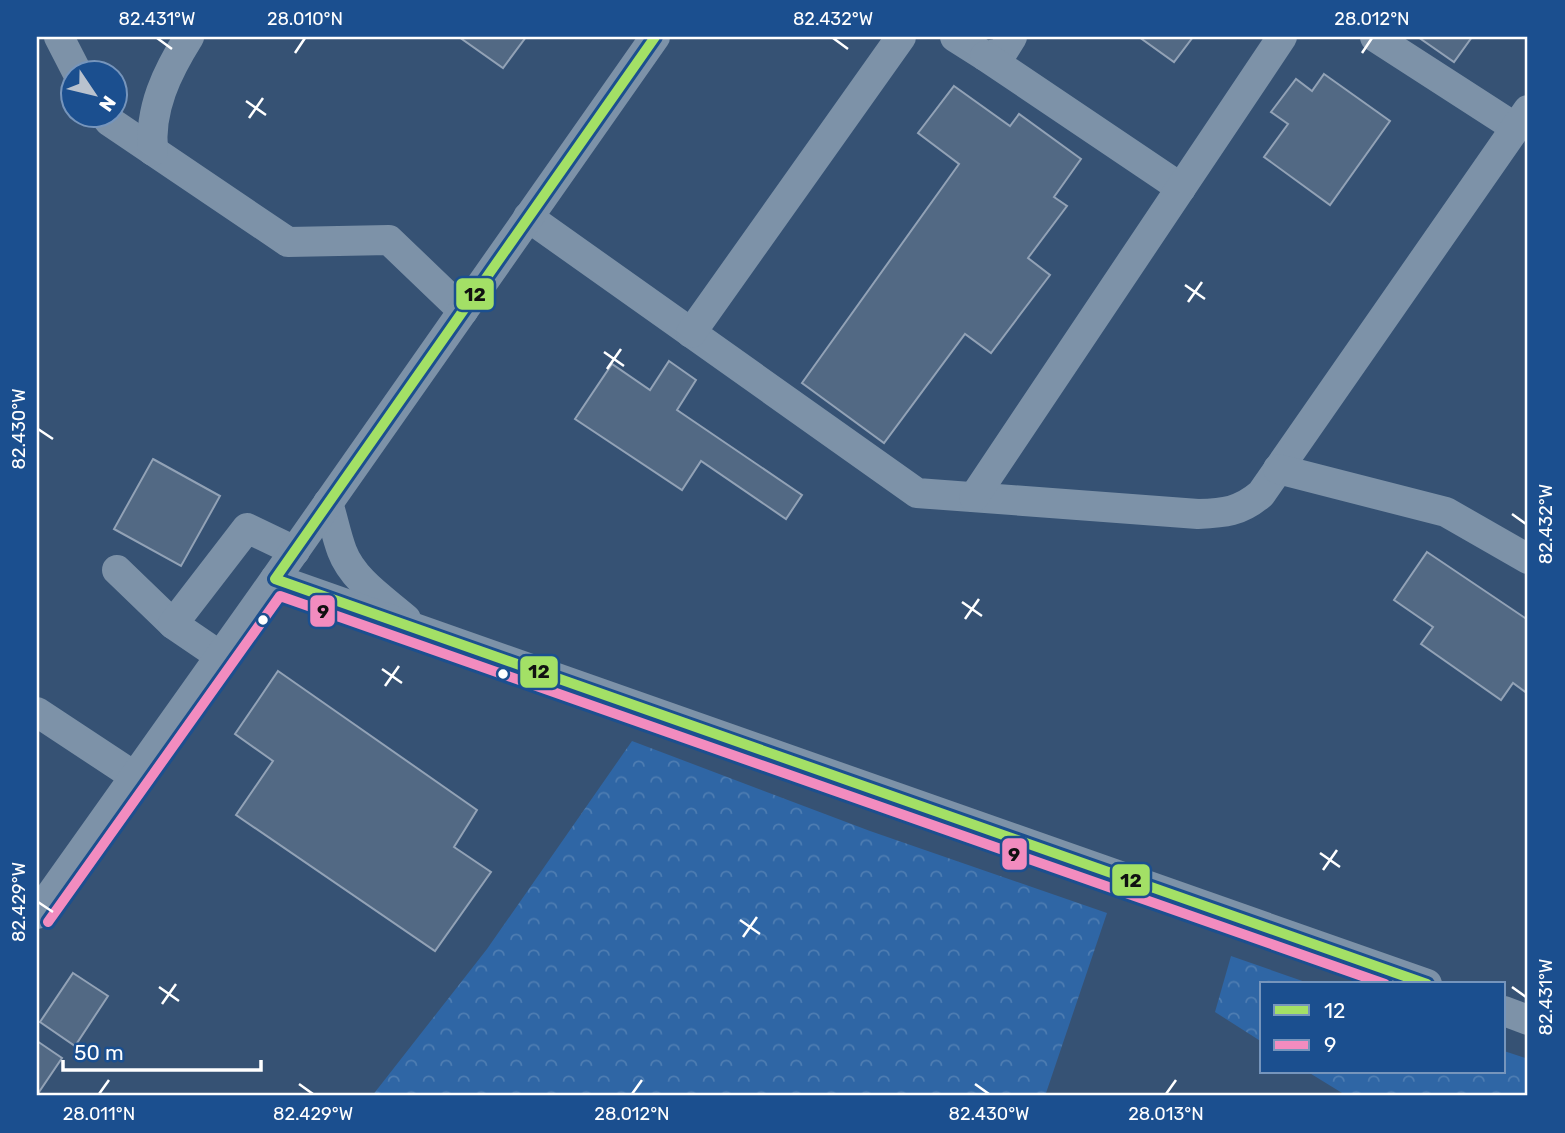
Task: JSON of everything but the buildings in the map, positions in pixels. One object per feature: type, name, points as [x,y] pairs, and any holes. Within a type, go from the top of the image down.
[{"type":"street","points":[[59,37],[71,60]]},
{"type":"street","points":[[153,151],[152,132],[158,101],[173,62],[189,37]]},
{"type":"street","points":[[37,914],[655,37]]},
{"type":"street","points":[[691,333],[901,37]]},
{"type":"street","points":[[955,37],[1181,188]]},
{"type":"street","points":[[985,56],[1002,53],[1012,37]]},
{"type":"street","points":[[974,497],[1282,37]]},
{"type":"street","points":[[528,217],[917,493],[1198,514],[1222,513],[1238,509],[1261,494],[1522,119],[1375,37]]},
{"type":"street","points":[[122,130],[288,242],[389,240],[463,311]]},
{"type":"street","points":[[1278,469],[1446,512],[1528,559]]},
{"type":"street","points":[[328,503],[346,559],[363,582],[420,630]]},
{"type":"street","points":[[173,624],[247,528],[295,551]]},
{"type":"street","points":[[117,570],[173,624],[220,656]]},
{"type":"street","points":[[275,579],[1421,982]]},
{"type":"street","points":[[37,712],[134,776]]},
{"type":"street","points":[[1506,1012],[1528,1020]]},
{"type":"green space","points":[[632,741],[870,831],[1107,913],[1045,1096],[372,1096],[487,949]]},
{"type":"green space","points":[[1231,956],[1305,982],[1260,982],[1260,1041],[1215,1012]]},
{"type":"green space","points":[[1506,1052],[1528,1059],[1528,1096],[1347,1096],[1311,1074],[1506,1074]]},
{"type":"transit line","name":"12","points":[[655,37],[275,579],[1421,982]]},
{"type":"transit line","name":"9","points":[[48,922],[280,596],[1379,982]]}]
